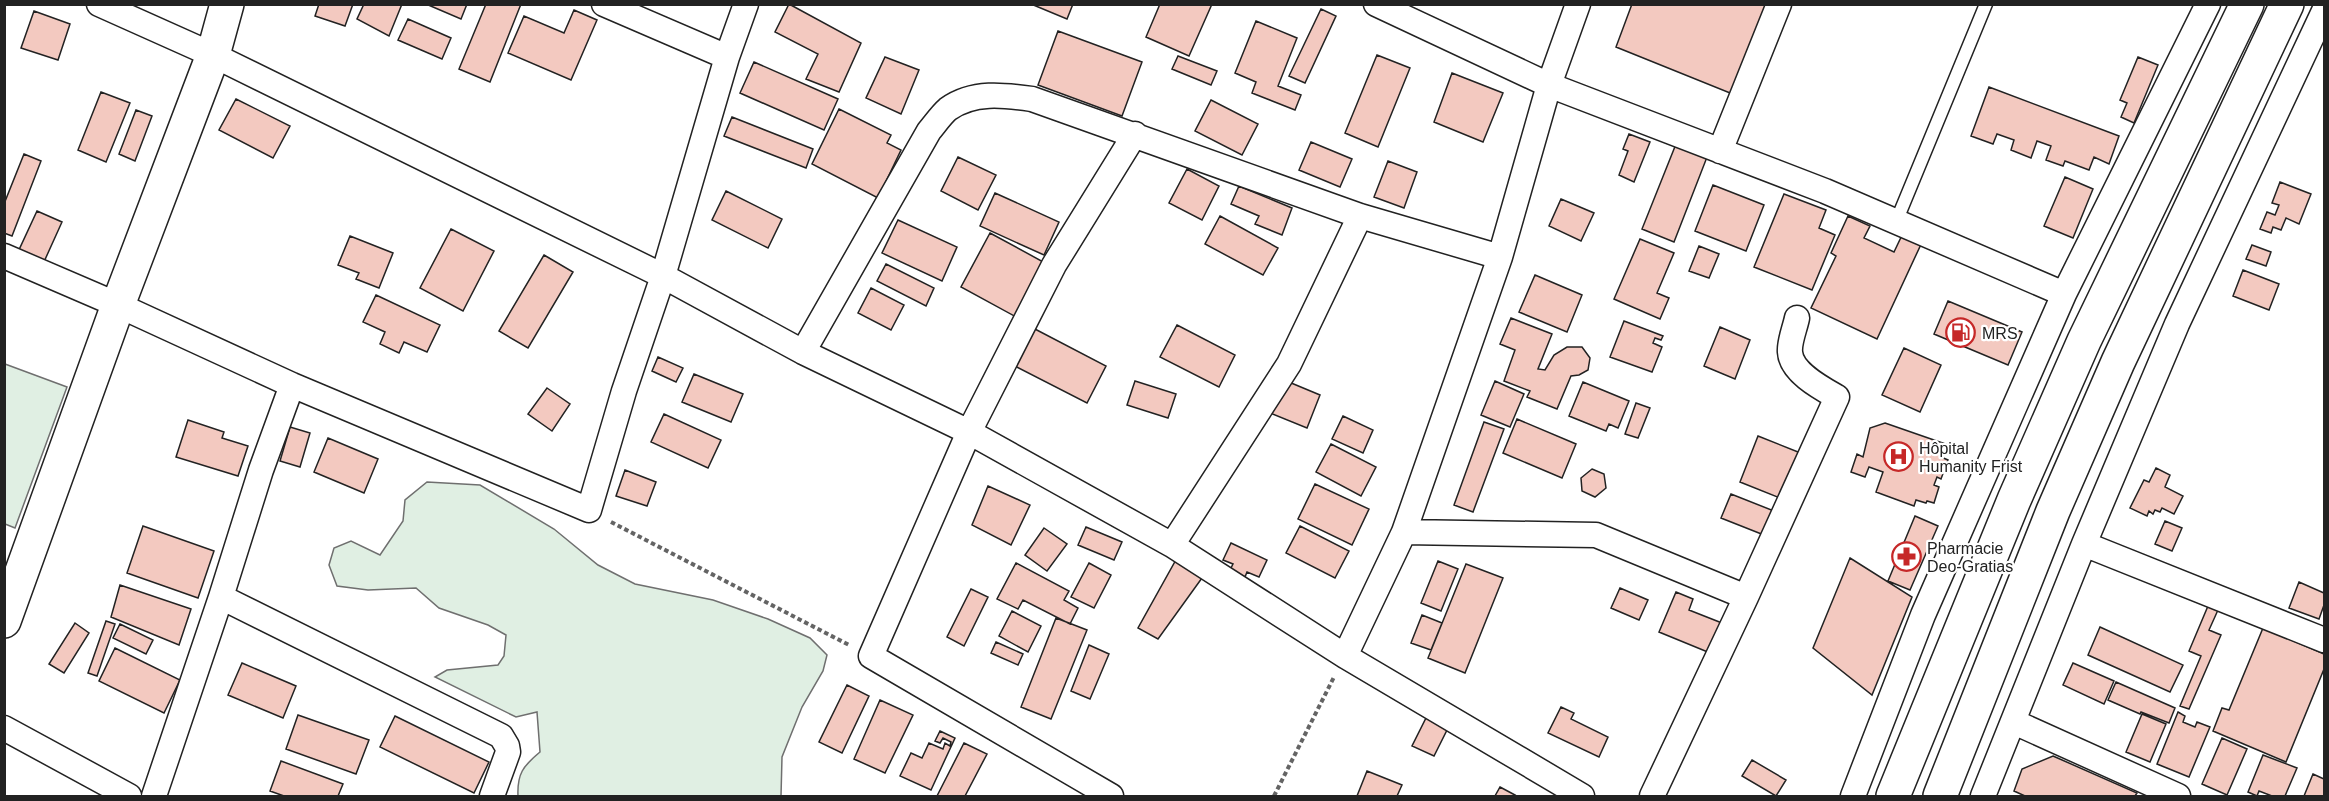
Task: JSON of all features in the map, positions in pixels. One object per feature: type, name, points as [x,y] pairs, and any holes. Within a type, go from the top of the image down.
[{"type":"main road","points":[[4,621],[118,305],[213,56],[227,4]]},
{"type":"main road","points":[[1893,796],[2009,510],[2084,341],[2247,4]]},
{"type":"main road","points":[[1940,796],[2054,511],[2118,362],[2287,4]]},
{"type":"street","points":[[99,4],[213,56],[663,276],[803,352],[969,432],[1172,545],[1345,656],[1582,796]]},
{"type":"street","points":[[604,4],[727,57]]},
{"type":"street","points":[[4,256],[118,305],[292,385],[589,510],[624,392],[663,276],[727,57],[746,4]]},
{"type":"street","points":[[1376,4],[1549,85],[1825,190],[2064,294]]},
{"type":"street","points":[[1345,656],[1404,532],[1500,257],[1549,85],[1578,4]]},
{"type":"street","points":[[1720,151],[1779,4]]},
{"type":"street","points":[[1853,796],[1923,615],[2064,294],[2208,4]]},
{"type":"street","points":[[1983,796],[2084,544],[2177,324],[2325,11]]},
{"type":"street","points":[[803,352],[929,130],[949,109],[980,96],[1004,95],[1032,99],[1360,216],[1500,257]]},
{"type":"street","points":[[1111,796],[871,656],[969,432],[1054,265],[1135,134]]},
{"type":"street","points":[[1172,545],[1289,364],[1360,216]]},
{"type":"street","points":[[1652,796],[1837,398],[1810,381],[1794,362],[1790,352],[1797,318]]},
{"type":"street","points":[[154,796],[261,470],[292,385]]},
{"type":"street","points":[[1404,532],[1596,535],[1746,597]]},
{"type":"street","points":[[2084,544],[2325,640]]},
{"type":"street","points":[[221,597],[501,736],[508,752],[492,796]]},
{"type":"street","points":[[2014,722],[2178,796]]},
{"type":"street","points":[[4,728],[129,796]]},
{"type":"lane","points":[[1896,222],[1986,4]]},
{"type":"path","points":[[589,510],[871,656]]},
{"type":"path","points":[[1274,796],[1345,656]]},
{"type":"green space","points":[[5,364],[67,387],[15,528],[5,524]]},
{"type":"green space","points":[[427,482],[480,485],[554,529],[598,565],[635,584],[713,600],[768,619],[810,638],[827,655],[823,671],[802,707],[782,757],[781,796],[518,796],[522,771],[540,752],[537,712],[516,717],[435,677],[447,670],[498,665],[504,656],[506,635],[488,625],[439,608],[416,588],[368,590],[337,586],[329,565],[334,548],[351,541],[380,555],[403,521],[405,500]]},
{"type":"building","points":[[319,4],[353,4],[345,26],[315,16]]},
{"type":"building","points":[[364,4],[402,4],[389,36],[357,19]]},
{"type":"building","points":[[426,4],[467,4],[461,19]]},
{"type":"building","points":[[486,4],[521,4],[490,82],[459,69]]},
{"type":"building","points":[[789,4],[861,43],[839,92],[806,79],[818,54],[775,32]]},
{"type":"building","points":[[1031,4],[1073,4],[1067,19]]},
{"type":"building","points":[[1160,4],[1212,4],[1189,56],[1146,37]]},
{"type":"building","points":[[1632,4],[1768,4],[1735,95],[1616,47]]},
{"type":"building","points":[[1321,9],[1336,16],[1305,83],[1289,76]]},
{"type":"building","points":[[574,10],[597,20],[571,80],[508,53],[524,16],[564,33]]},
{"type":"building","points":[[34,11],[70,24],[58,60],[21,48]]},
{"type":"building","points":[[408,19],[451,38],[442,59],[398,40]]},
{"type":"building","points":[[1256,21],[1297,38],[1278,86],[1301,95],[1295,110],[1252,93],[1256,82],[1235,73]]},
{"type":"building","points":[[1058,31],[1142,62],[1122,116],[1038,85]]},
{"type":"building","points":[[1377,55],[1410,68],[1378,147],[1345,133]]},
{"type":"building","points":[[1178,56],[1217,71],[1211,85],[1172,69]]},
{"type":"building","points":[[885,57],[919,70],[901,114],[866,98]]},
{"type":"building","points":[[2138,57],[2158,65],[2134,123],[2121,117],[2127,103],[2120,100]]},
{"type":"building","points":[[754,62],[838,99],[824,130],[740,93]]},
{"type":"building","points":[[1452,73],[1503,93],[1483,142],[1434,122]]},
{"type":"building","points":[[1989,87],[2119,136],[2109,164],[2094,157],[2089,170],[2065,161],[2063,166],[2046,160],[2051,146],[2037,141],[2031,158],[2011,150],[2014,140],[1997,134],[1993,144],[1971,136]]},
{"type":"building","points":[[101,92],[130,103],[106,162],[78,150]]},
{"type":"building","points":[[236,99],[290,126],[273,158],[219,130]]},
{"type":"building","points":[[1211,100],[1258,124],[1242,155],[1195,131]]},
{"type":"building","points":[[839,109],[891,135],[887,143],[901,150],[878,198],[812,164]]},
{"type":"building","points":[[136,110],[152,116],[135,161],[119,154]]},
{"type":"building","points":[[732,117],[813,149],[806,168],[724,136]]},
{"type":"building","points":[[1629,134],[1650,142],[1634,182],[1619,175],[1628,151],[1623,149]]},
{"type":"building","points":[[1678,139],[1709,152],[1674,242],[1642,229]]},
{"type":"building","points":[[1311,142],[1352,159],[1340,187],[1299,170]]},
{"type":"building","points":[[24,154],[41,161],[12,236],[4,233],[4,204]]},
{"type":"building","points":[[958,157],[996,175],[978,210],[941,191]]},
{"type":"building","points":[[1388,161],[1417,172],[1404,208],[1374,197]]},
{"type":"building","points":[[1187,169],[1219,186],[1202,220],[1169,203]]},
{"type":"building","points":[[2065,177],[2093,189],[2073,238],[2044,226]]},
{"type":"building","points":[[2280,182],[2311,194],[2299,224],[2286,218],[2281,230],[2273,227],[2271,233],[2260,229],[2267,212],[2275,215],[2279,205],[2272,203]]},
{"type":"building","points":[[1713,185],[1764,205],[1746,251],[1695,231]]},
{"type":"building","points":[[1239,186],[1292,208],[1282,235],[1255,224],[1259,216],[1231,204]]},
{"type":"building","points":[[726,191],[782,219],[768,248],[712,220]]},
{"type":"building","points":[[995,193],[1059,222],[1044,255],[980,226]]},
{"type":"building","points":[[1784,194],[1826,210],[1819,228],[1835,235],[1812,290],[1754,267]]},
{"type":"building","points":[[1561,199],[1594,213],[1581,241],[1549,226]]},
{"type":"building","points":[[37,211],[62,222],[43,264],[18,252]]},
{"type":"building","points":[[1220,216],[1278,248],[1263,275],[1205,244]]},
{"type":"building","points":[[1848,216],[1870,226],[1864,238],[1894,252],[1904,231],[1923,240],[1877,339],[1811,308],[1836,256],[1831,253]]},
{"type":"building","points":[[898,220],[957,247],[942,281],[882,253]]},
{"type":"building","points":[[451,229],[494,251],[463,311],[420,288]]},
{"type":"building","points":[[990,233],[1047,264],[1018,318],[961,287]]},
{"type":"building","points":[[350,236],[393,253],[379,288],[356,279],[359,273],[338,265]]},
{"type":"building","points":[[1640,239],[1674,253],[1657,293],[1669,298],[1660,319],[1614,299]]},
{"type":"building","points":[[2252,245],[2271,252],[2266,266],[2246,259]]},
{"type":"building","points":[[1699,246],[1719,254],[1709,278],[1689,271]]},
{"type":"building","points":[[544,255],[573,272],[528,348],[499,331]]},
{"type":"building","points":[[886,264],[934,288],[926,306],[877,281]]},
{"type":"building","points":[[2243,270],[2279,284],[2269,310],[2233,296]]},
{"type":"building","points":[[1535,275],[1582,295],[1567,332],[1519,312]]},
{"type":"building","points":[[871,288],[904,305],[891,330],[858,313]]},
{"type":"building","points":[[376,295],[440,325],[427,352],[404,342],[399,353],[380,344],[385,332],[363,322]]},
{"type":"building","points":[[1948,301],[2022,332],[2008,365],[1934,334]]},
{"type":"building","points":[[1511,318],[1552,334],[1538,369],[1545,370],[1554,355],[1567,347],[1582,347],[1590,358],[1588,370],[1571,376],[1557,409],[1527,397],[1530,391],[1504,381],[1515,350],[1500,344]]},
{"type":"building","points":[[1624,321],[1663,336],[1661,340],[1655,338],[1653,343],[1662,347],[1652,372],[1610,357]]},
{"type":"building","points":[[1177,325],[1235,355],[1219,387],[1160,357]]},
{"type":"building","points":[[1720,327],[1750,340],[1735,379],[1704,366]]},
{"type":"building","points":[[1033,328],[1106,366],[1087,403],[1013,365]]},
{"type":"building","points":[[1904,348],[1941,365],[1920,412],[1882,395]]},
{"type":"building","points":[[658,357],[683,368],[676,382],[652,371]]},
{"type":"building","points":[[694,374],[743,394],[731,422],[682,402]]},
{"type":"building","points":[[1284,380],[1320,395],[1307,428],[1270,413]]},
{"type":"building","points":[[1135,381],[1176,394],[1168,418],[1127,405]]},
{"type":"building","points":[[1495,381],[1524,394],[1510,427],[1481,415]]},
{"type":"building","points":[[1583,382],[1629,401],[1618,428],[1609,424],[1606,431],[1569,416]]},
{"type":"building","points":[[547,388],[570,404],[552,431],[528,414]]},
{"type":"building","points":[[1636,403],[1650,408],[1638,438],[1625,434]]},
{"type":"building","points":[[664,414],[721,440],[708,468],[651,442]]},
{"type":"building","points":[[1343,416],[1373,430],[1363,453],[1332,439]]},
{"type":"building","points":[[1517,419],[1576,444],[1562,478],[1503,453]]},
{"type":"building","points":[[188,420],[224,432],[222,438],[248,446],[238,476],[176,457]]},
{"type":"building","points":[[1484,422],[1504,429],[1473,512],[1454,505]]},
{"type":"building","points":[[1885,423],[1957,448],[1954,455],[1943,451],[1941,457],[1948,460],[1941,479],[1937,477],[1934,485],[1939,487],[1934,503],[1916,500],[1914,506],[1876,492],[1883,472],[1869,467],[1865,477],[1851,472],[1857,454],[1863,457],[1870,428]]},
{"type":"building","points":[[290,427],[310,433],[300,467],[280,461]]},
{"type":"building","points":[[1758,436],[1803,454],[1785,500],[1740,482]]},
{"type":"building","points":[[328,438],[378,459],[364,493],[314,472]]},
{"type":"building","points":[[1331,444],[1376,467],[1361,496],[1316,472]]},
{"type":"building","points":[[2156,468],[2170,475],[2165,487],[2183,496],[2174,514],[2162,508],[2160,512],[2155,510],[2153,514],[2149,511],[2147,516],[2130,508],[2144,480],[2149,482]]},
{"type":"building","points":[[1592,469],[1604,474],[1606,488],[1595,497],[1582,491],[1581,478]]},
{"type":"building","points":[[625,470],[656,482],[647,506],[616,496]]},
{"type":"building","points":[[1315,484],[1369,509],[1352,545],[1298,519]]},
{"type":"building","points":[[988,486],[1030,505],[1011,545],[972,525]]},
{"type":"building","points":[[1731,494],[1779,513],[1769,537],[1721,518]]},
{"type":"building","points":[[1915,516],[1938,526],[1910,590],[1888,581]]},
{"type":"building","points":[[2165,521],[2182,528],[2172,551],[2155,544]]},
{"type":"building","points":[[143,526],[214,551],[198,598],[127,573]]},
{"type":"building","points":[[1300,526],[1349,551],[1335,578],[1286,553]]},
{"type":"building","points":[[1086,527],[1122,542],[1114,560],[1078,545]]},
{"type":"building","points":[[1044,528],[1067,544],[1047,571],[1025,555]]},
{"type":"building","points":[[1231,543],[1267,560],[1259,577],[1247,572],[1245,577],[1230,570],[1233,564],[1223,560]]},
{"type":"building","points":[[1177,558],[1207,571],[1158,639],[1138,628]]},
{"type":"building","points":[[1850,558],[1912,597],[1872,695],[1813,648]]},
{"type":"building","points":[[1438,561],[1458,569],[1441,611],[1421,603]]},
{"type":"building","points":[[1016,563],[1069,591],[1064,600],[1078,608],[1070,624],[1023,600],[1018,609],[997,599]]},
{"type":"building","points":[[1089,563],[1111,575],[1094,608],[1071,597]]},
{"type":"building","points":[[1466,564],[1503,578],[1465,673],[1428,658]]},
{"type":"building","points":[[2299,582],[2324,593],[2324,605],[2319,619],[2289,608]]},
{"type":"building","points":[[120,585],[191,609],[179,645],[111,617]]},
{"type":"building","points":[[1620,588],[1648,600],[1639,620],[1611,608]]},
{"type":"building","points":[[971,589],[988,597],[964,646],[947,637]]},
{"type":"building","points":[[1676,592],[1693,599],[1689,610],[1727,625],[1715,655],[1659,632]]},
{"type":"building","points":[[2208,606],[2218,610],[2209,630],[2221,635],[2189,709],[2180,706],[2201,656],[2189,651]]},
{"type":"building","points":[[1012,611],[1041,626],[1028,652],[999,636]]},
{"type":"building","points":[[1422,615],[1442,623],[1431,650],[1411,643]]},
{"type":"building","points":[[1056,618],[1087,630],[1051,719],[1021,707]]},
{"type":"building","points":[[106,621],[115,624],[97,676],[88,673]]},
{"type":"building","points":[[75,623],[89,633],[64,673],[49,664]]},
{"type":"building","points":[[120,624],[153,640],[146,654],[113,638]]},
{"type":"building","points":[[2100,627],[2183,665],[2170,692],[2088,655]]},
{"type":"building","points":[[2263,628],[2324,654],[2324,669],[2286,762],[2213,731],[2222,708],[2229,710]]},
{"type":"building","points":[[996,642],[1023,654],[1018,665],[991,653]]},
{"type":"building","points":[[1089,645],[1109,654],[1090,699],[1071,691]]},
{"type":"building","points":[[115,648],[180,680],[164,713],[99,681]]},
{"type":"building","points":[[242,663],[296,686],[283,718],[228,695]]},
{"type":"building","points":[[2073,663],[2114,681],[2104,704],[2063,685]]},
{"type":"building","points":[[2116,682],[2175,708],[2169,723],[2141,712],[2140,714],[2108,700]]},
{"type":"building","points":[[847,685],[869,696],[842,753],[819,742]]},
{"type":"building","points":[[880,700],[913,715],[885,773],[854,759]]},
{"type":"building","points":[[1561,707],[1574,713],[1571,719],[1608,737],[1599,757],[1548,733]]},
{"type":"building","points":[[1430,710],[1452,720],[1434,756],[1412,746]]},
{"type":"building","points":[[2178,712],[2185,716],[2183,722],[2195,727],[2197,722],[2210,727],[2189,777],[2157,764]]},
{"type":"building","points":[[2142,714],[2166,724],[2150,762],[2126,752]]},
{"type":"building","points":[[298,715],[369,740],[356,774],[286,749]]},
{"type":"building","points":[[395,716],[489,762],[474,793],[380,747]]},
{"type":"building","points":[[940,731],[955,738],[931,790],[900,776],[911,753],[922,758],[929,743],[943,749],[945,743],[950,746],[951,742],[943,738],[940,743],[935,741]]},
{"type":"building","points":[[2222,738],[2247,749],[2227,795],[2202,784]]},
{"type":"building","points":[[964,743],[987,754],[965,796],[937,796]]},
{"type":"building","points":[[2263,755],[2297,768],[2285,796],[2272,796],[2259,791],[2257,796],[2248,792]]},
{"type":"building","points":[[2053,756],[2137,793],[2135,796],[2025,796],[2014,791],[2022,769]]},
{"type":"building","points":[[1752,760],[1786,780],[1776,796],[1742,776]]},
{"type":"building","points":[[281,761],[343,784],[338,796],[284,796],[270,791]]},
{"type":"building","points":[[1367,771],[1402,785],[1397,796],[1357,796]]},
{"type":"building","points":[[2313,774],[2324,779],[2324,796],[2304,796]]},
{"type":"building","points":[[1500,787],[1515,795],[1495,796]]},
{"type":"place","name":"MRS","points":[[1961,333]]},
{"type":"place","name":"Hôpital Humanity Frist","points":[[1898,457]]},
{"type":"place","name":"Pharmacie Deo-Gratias","points":[[1906,557]]}]
